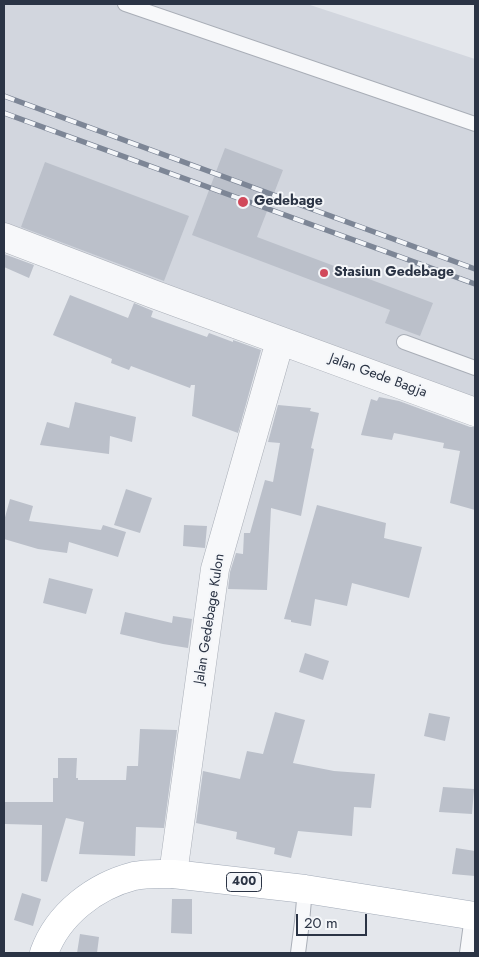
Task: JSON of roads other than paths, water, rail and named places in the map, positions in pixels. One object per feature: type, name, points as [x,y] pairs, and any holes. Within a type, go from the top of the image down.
[{"type":"main road","name":"400","points":[[44,953],[56,929],[70,912],[86,899],[118,881],[154,874],[173,874],[305,889],[473,916]]},
{"type":"street","name":"Jalan Gede Bagja","points":[[4,237],[153,294],[475,412]]},
{"type":"street","name":"Jalan Gedebage Kulon","points":[[173,874],[215,569],[280,341]]},
{"type":"lane","points":[[124,4],[475,124]]},
{"type":"lane","points":[[404,342],[475,368]]},
{"type":"lane","points":[[298,953],[305,889]]},
{"type":"lane","points":[[467,953],[473,916]]},
{"type":"railway","points":[[4,96],[475,269]]},
{"type":"railway","points":[[4,113],[475,284]]},
{"type":"place","name":"Gedebage","points":[[243,202]]},
{"type":"place","name":"Stasiun Gedebage","points":[[324,273]]}]
